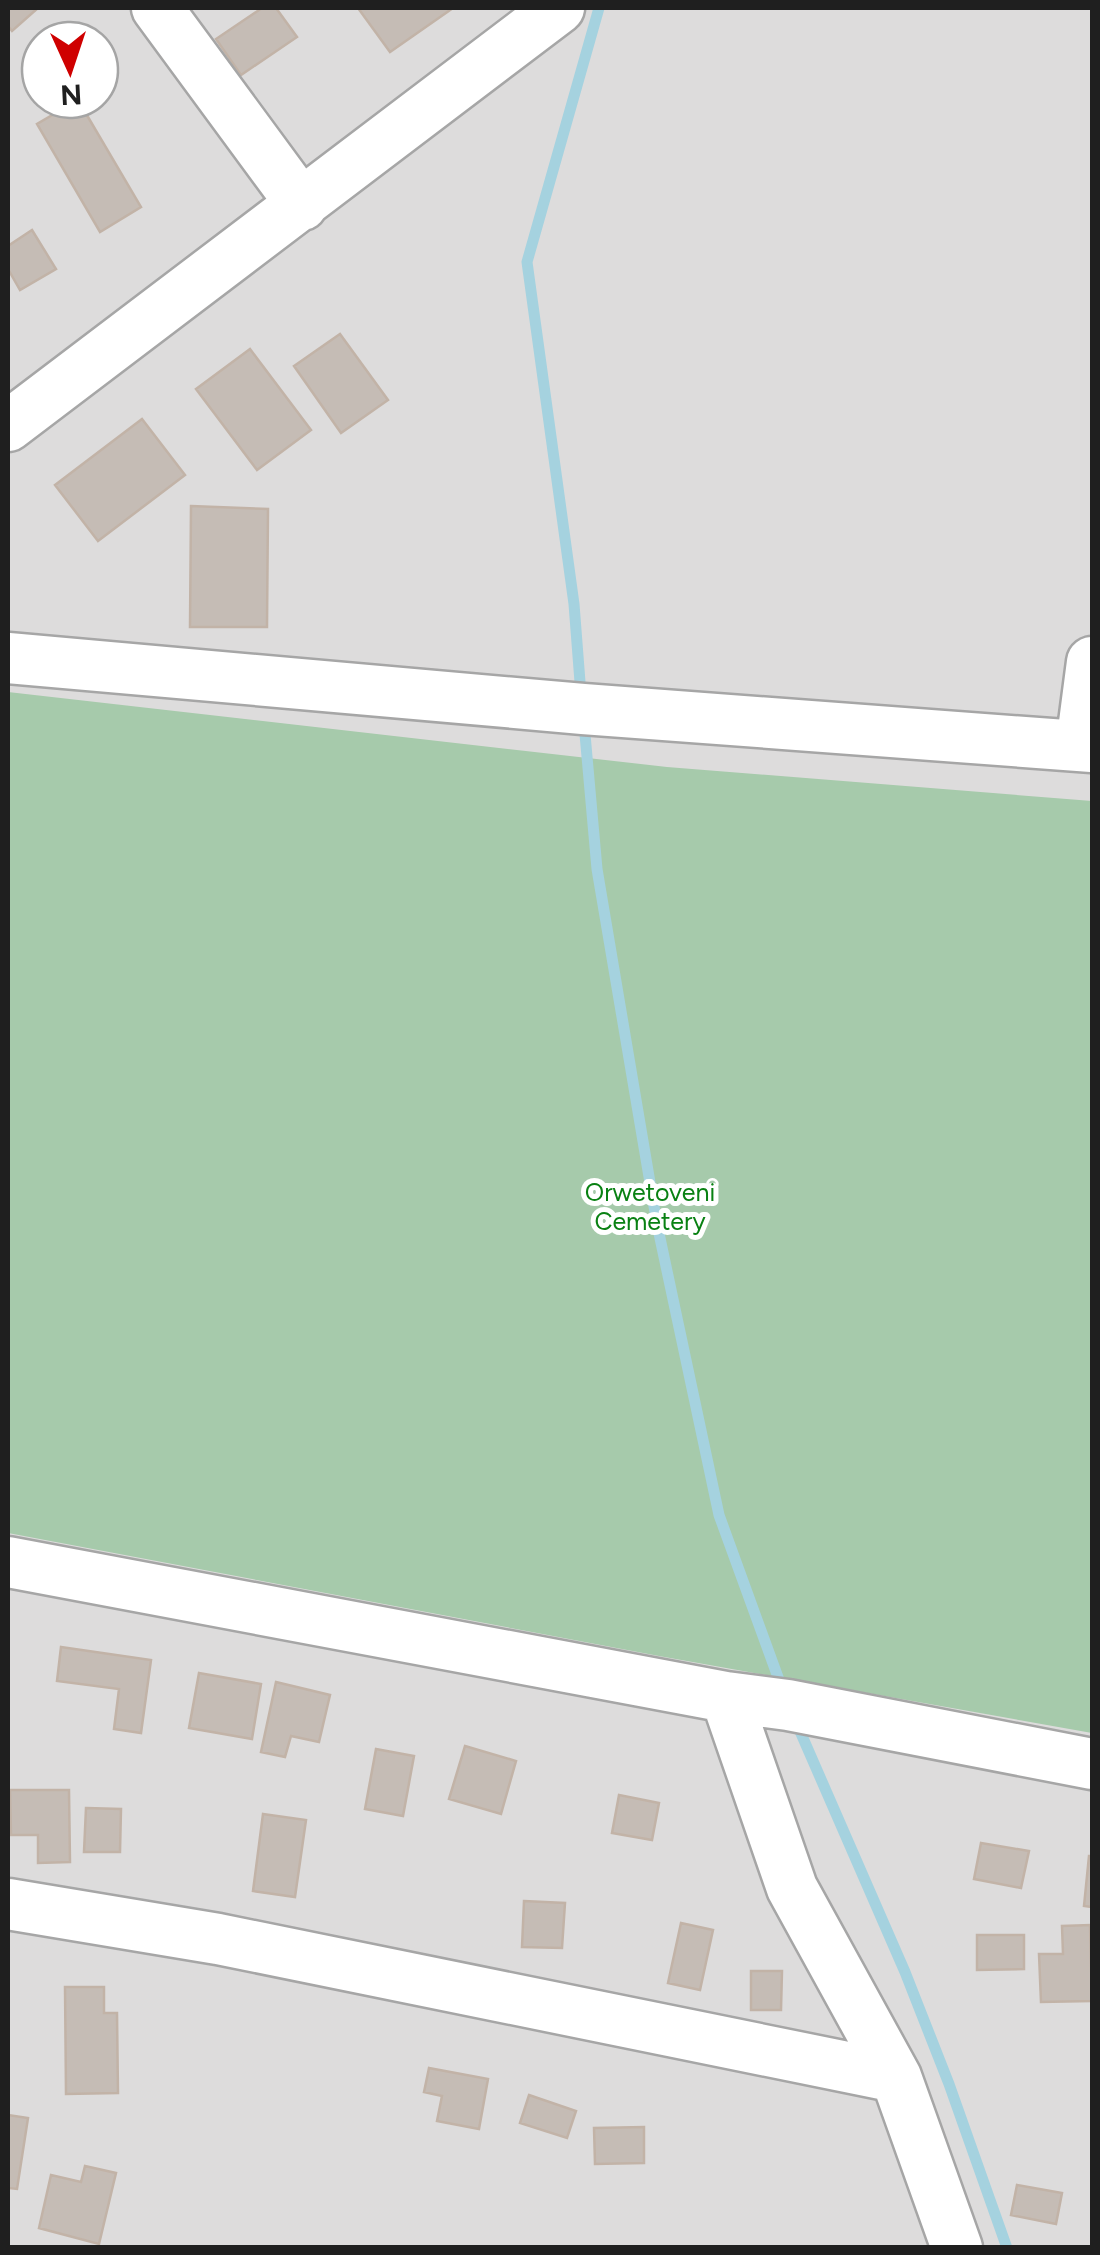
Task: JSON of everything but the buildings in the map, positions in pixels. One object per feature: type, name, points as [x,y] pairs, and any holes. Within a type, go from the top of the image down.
[{"type":"street","points":[[157,8],[302,204]]},
{"type":"street","points":[[8,426],[560,8]]},
{"type":"street","points":[[8,658],[582,710],[1086,746],[1092,662]]},
{"type":"street","points":[[8,1562],[726,1697],[788,1704],[1092,1764]]},
{"type":"street","points":[[726,1697],[792,1888],[896,2077],[958,2248]]},
{"type":"street","points":[[8,1904],[237,1943],[896,2077]]},
{"type":"shaded area","points":[[8,8],[1092,8],[1092,2247],[8,2247]]},
{"type":"green space","name":"Orwetoveni Cemetery","points":[[8,692],[667,767],[1092,801],[1092,1733],[8,1533]]},
{"type":"waterway","points":[[581,695],[574,604],[527,262],[599,8]]},
{"type":"waterway","points":[[584,723],[597,869],[657,1224],[719,1515],[783,1691]]},
{"type":"waterway","points":[[796,1722],[905,1972],[1007,2248]]}]
